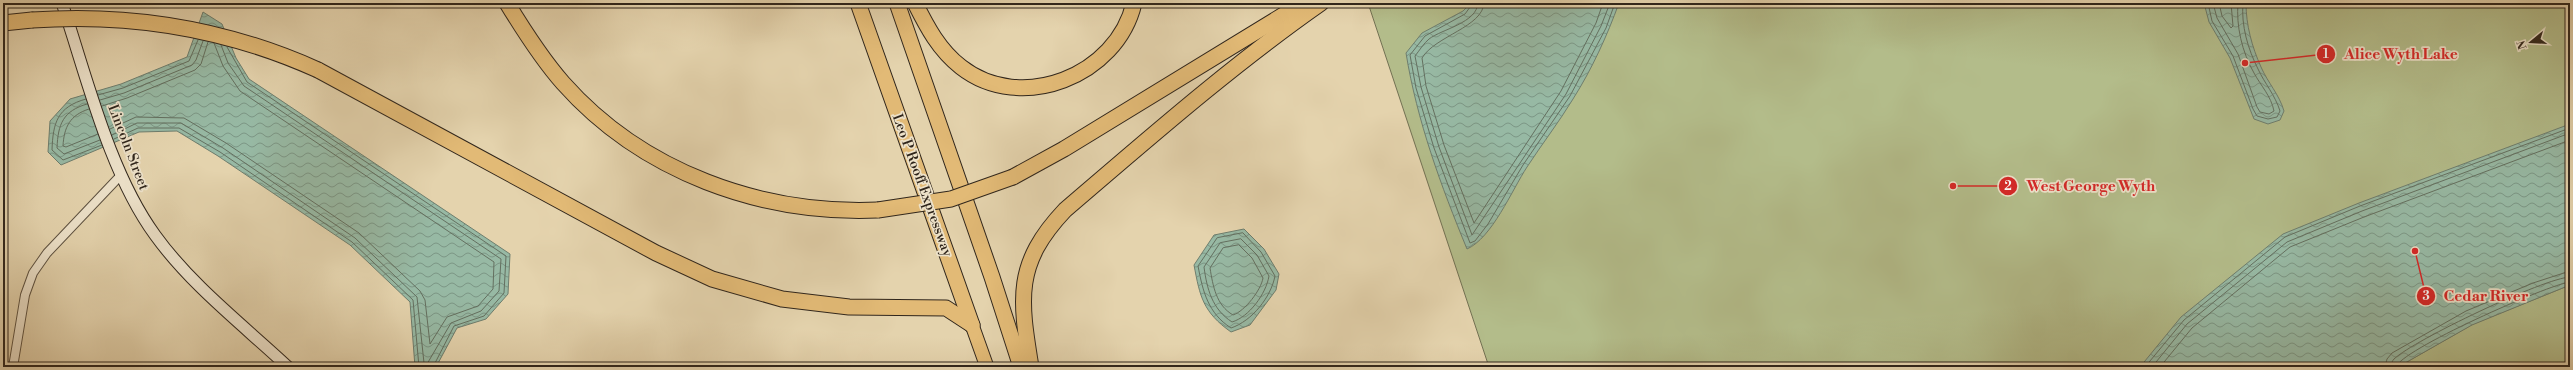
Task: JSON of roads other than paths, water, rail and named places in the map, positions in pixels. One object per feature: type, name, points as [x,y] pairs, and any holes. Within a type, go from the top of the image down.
[{"type":"highway","points":[[508,3],[542,58],[583,103],[633,142],[683,172],[727,190],[775,203],[847,211],[878,210],[951,199],[1013,177],[1064,149],[1303,3]]},
{"type":"highway","name":"Leo P Rooff Expressway","points":[[858,3],[972,325]]},
{"type":"highway","points":[[897,3],[992,277],[1021,367]]},
{"type":"highway","points":[[915,3],[936,42],[962,68],[994,83],[1016,87],[1043,86],[1058,82],[1090,67],[1113,45],[1128,22],[1134,3]]},
{"type":"highway","points":[[1030,367],[1023,321],[1023,292],[1029,264],[1051,225],[1065,210],[1163,127],[1260,48],[1320,3]]},
{"type":"highway","points":[[3,23],[32,20],[88,18],[162,24],[235,38],[318,70],[656,253],[712,279],[782,299],[814,304],[849,307],[946,308],[972,325]]},
{"type":"main road","name":"Lincoln Street","points":[[62,3],[115,160],[141,214],[170,255],[187,273],[288,367]]},
{"type":"main road","name":"Leo P Rooff Expressway","points":[[972,325],[987,367]]},
{"type":"street","points":[[13,367],[25,295],[33,273],[47,253],[121,175]]},
{"type":"water","points":[[1471,3],[1619,3],[1599,52],[1573,99],[1527,167],[1493,224],[1485,235],[1467,249],[1439,177],[1423,128],[1406,53],[1422,33],[1463,11]]},
{"type":"water","points":[[2204,3],[2246,3],[2248,28],[2255,52],[2284,111],[2280,120],[2268,124],[2254,119],[2230,58],[2209,22]]},
{"type":"water","points":[[203,12],[222,24],[236,58],[249,79],[510,254],[508,294],[486,319],[457,328],[436,367],[415,367],[410,302],[350,245],[218,156],[177,131],[139,132],[61,165],[48,152],[50,121],[70,99],[121,84],[187,57]]},
{"type":"water","points":[[2570,124],[2570,285],[2472,325],[2398,367],[2140,367],[2181,317],[2283,234],[2359,203]]},
{"type":"water","points":[[1244,229],[1264,249],[1279,274],[1276,290],[1250,325],[1231,332],[1214,318],[1204,303],[1198,286],[1194,265],[1214,235]]},
{"type":"place","name":"Alice Wyth Lake","points":[[2245,63]]},
{"type":"place","name":"West George Wyth","points":[[1953,186]]},
{"type":"place","name":"Cedar River","points":[[2415,251]]}]
